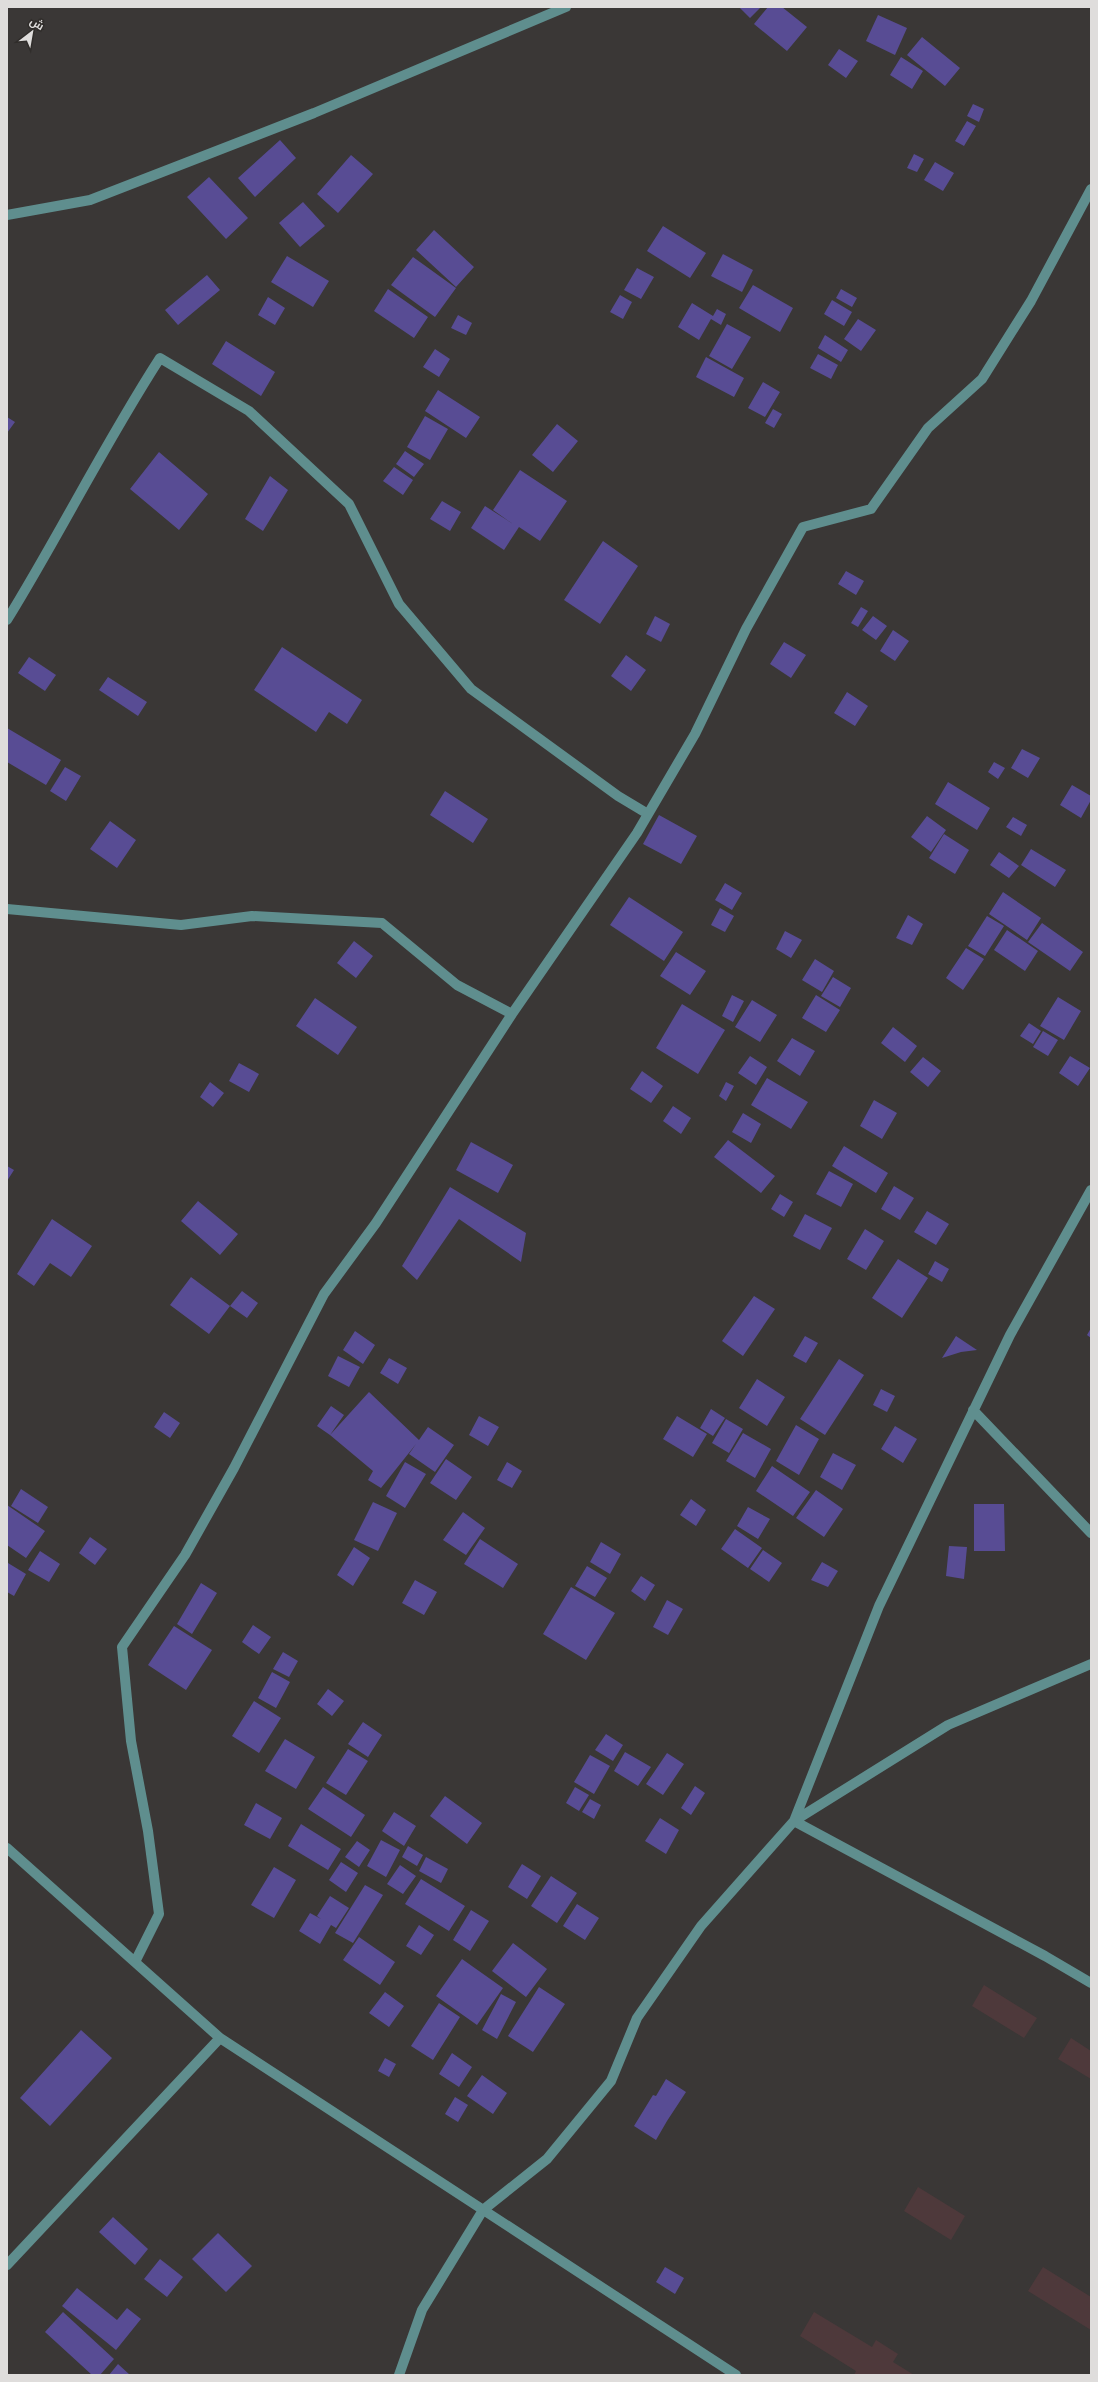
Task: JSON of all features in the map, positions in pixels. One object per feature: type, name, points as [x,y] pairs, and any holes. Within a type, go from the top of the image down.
[{"type":"street","points":[[7,215],[90,200],[314,113],[566,7]]},
{"type":"street","points":[[135,1962],[159,1914],[148,1831],[131,1741],[122,1646],[185,1555],[234,1468],[324,1294],[376,1223],[512,1014],[648,814],[695,734],[746,629],[803,527],[872,509],[928,428],[982,379],[1031,301],[1091,189]]},
{"type":"street","points":[[7,620],[37,572],[128,406],[160,358],[249,411],[349,504],[398,604],[471,689],[618,796],[648,814]]},
{"type":"street","points":[[7,909],[181,925],[252,916],[382,924],[457,985],[512,1014]]},
{"type":"street","points":[[794,1821],[879,1606],[1010,1335],[1091,1190]]},
{"type":"street","points":[[973,1410],[1091,1533]]},
{"type":"street","points":[[399,2375],[422,2310],[483,2210],[547,2159],[611,2081],[637,2018],[697,1932],[794,1821],[948,1725],[1091,1664]]},
{"type":"street","points":[[794,1821],[1045,1956],[1091,1983]]},
{"type":"street","points":[[7,1848],[220,2038],[736,2375]]},
{"type":"street","points":[[7,2265],[220,2038]]},
{"type":"shaded area","points":[[984,1985],[1037,2018],[1024,2038],[972,2006]]},
{"type":"shaded area","points":[[1071,2038],[1091,2051],[1091,2079],[1058,2059]]},
{"type":"shaded area","points":[[918,2187],[965,2216],[951,2240],[904,2211]]},
{"type":"shaded area","points":[[1043,2267],[1091,2297],[1091,2330],[1028,2291]]},
{"type":"shaded area","points":[[814,2312],[872,2347],[876,2340],[898,2354],[893,2362],[914,2375],[854,2375],[856,2371],[800,2336]]},
{"type":"building","points":[[739,7],[761,7],[750,18]]},
{"type":"building","points":[[768,7],[782,7],[807,27],[787,51],[754,24]]},
{"type":"building","points":[[878,15],[907,28],[895,55],[866,41]]},
{"type":"building","points":[[922,37],[960,68],[945,86],[907,55]]},
{"type":"building","points":[[839,49],[858,61],[846,78],[828,65]]},
{"type":"building","points":[[901,57],[923,71],[912,89],[890,75]]},
{"type":"building","points":[[973,104],[984,109],[979,122],[967,116]]},
{"type":"building","points":[[967,121],[976,126],[964,146],[955,141]]},
{"type":"building","points":[[280,140],[296,158],[255,197],[238,178]]},
{"type":"building","points":[[914,154],[924,159],[917,172],[907,168]]},
{"type":"building","points":[[351,155],[373,174],[338,213],[317,194]]},
{"type":"building","points":[[935,162],[954,173],[943,191],[924,180]]},
{"type":"building","points":[[209,177],[248,218],[226,239],[187,197]]},
{"type":"building","points":[[303,202],[325,226],[300,247],[279,223]]},
{"type":"building","points":[[663,226],[706,253],[690,278],[647,251]]},
{"type":"building","points":[[434,230],[474,267],[456,287],[416,250]]},
{"type":"building","points":[[723,254],[753,270],[742,292],[711,276]]},
{"type":"building","points":[[287,256],[329,281],[313,307],[271,282]]},
{"type":"building","points":[[413,257],[456,288],[435,317],[391,285]]},
{"type":"building","points":[[637,268],[654,277],[641,299],[624,290]]},
{"type":"building","points":[[207,275],[220,290],[178,325],[165,310]]},
{"type":"building","points":[[753,285],[793,308],[780,332],[739,308]]},
{"type":"building","points":[[388,289],[428,317],[414,338],[374,311]]},
{"type":"building","points":[[841,289],[857,298],[852,307],[836,298]]},
{"type":"building","points":[[620,295],[632,302],[623,319],[610,312]]},
{"type":"building","points":[[268,297],[285,308],[275,325],[258,315]]},
{"type":"building","points":[[832,300],[852,312],[844,326],[824,314]]},
{"type":"building","points":[[692,303],[713,316],[717,309],[726,314],[721,325],[711,319],[699,340],[678,327]]},
{"type":"building","points":[[458,315],[472,323],[466,335],[451,328]]},
{"type":"building","points":[[858,319],[876,330],[861,351],[844,339]]},
{"type":"building","points":[[727,324],[751,337],[732,369],[709,356]]},
{"type":"building","points":[[825,335],[848,350],[841,362],[818,348]]},
{"type":"building","points":[[226,341],[275,372],[261,396],[212,364]]},
{"type":"building","points":[[435,349],[450,359],[439,377],[423,367]]},
{"type":"building","points":[[818,354],[838,365],[831,379],[810,368]]},
{"type":"building","points":[[706,357],[744,378],[734,397],[696,377]]},
{"type":"building","points":[[763,382],[780,392],[765,417],[748,408]]},
{"type":"building","points":[[438,390],[480,417],[466,438],[425,411]]},
{"type":"building","points":[[773,409],[782,414],[774,428],[765,423]]},
{"type":"building","points":[[425,416],[448,429],[430,460],[407,447]]},
{"type":"building","points":[[7,417],[15,422],[7,433]]},
{"type":"building","points":[[557,424],[578,441],[553,472],[532,455]]},
{"type":"building","points":[[405,451],[424,464],[414,477],[396,464]]},
{"type":"building","points":[[159,452],[208,494],[179,530],[130,489]]},
{"type":"building","points":[[394,467],[413,480],[403,495],[383,481]]},
{"type":"building","points":[[520,470],[567,501],[540,541],[519,527],[504,550],[471,528],[485,506],[513,524],[493,510]]},
{"type":"building","points":[[270,476],[288,490],[263,531],[245,519]]},
{"type":"building","points":[[442,501],[461,512],[450,531],[430,519]]},
{"type":"building","points":[[603,541],[638,566],[600,624],[564,600]]},
{"type":"building","points":[[846,571],[864,581],[856,595],[838,584]]},
{"type":"building","points":[[861,607],[868,611],[858,627],[851,623]]},
{"type":"building","points":[[655,616],[670,624],[661,642],[646,634]]},
{"type":"building","points":[[873,616],[887,626],[876,640],[862,630]]},
{"type":"building","points":[[893,630],[909,641],[895,661],[880,651]]},
{"type":"building","points":[[784,642],[806,655],[791,678],[770,664]]},
{"type":"building","points":[[282,647],[362,700],[347,724],[329,712],[316,732],[254,690]]},
{"type":"building","points":[[626,655],[646,670],[631,691],[611,676]]},
{"type":"building","points":[[29,657],[56,675],[45,691],[18,673]]},
{"type":"building","points":[[108,677],[147,702],[138,716],[99,690]]},
{"type":"building","points":[[847,692],[868,706],[855,726],[834,713]]},
{"type":"building","points":[[7,728],[61,760],[46,785],[7,762]]},
{"type":"building","points":[[1022,749],[1040,758],[1028,778],[1011,768]]},
{"type":"building","points":[[994,762],[1005,768],[998,779],[988,772]]},
{"type":"building","points":[[65,767],[81,776],[66,801],[50,791]]},
{"type":"building","points":[[948,782],[990,808],[977,830],[935,804]]},
{"type":"building","points":[[1072,785],[1091,796],[1091,800],[1081,818],[1060,805]]},
{"type":"building","points":[[445,791],[488,819],[473,843],[430,815]]},
{"type":"building","points":[[659,815],[697,836],[681,864],[643,844]]},
{"type":"building","points":[[927,816],[946,830],[931,852],[911,837]]},
{"type":"building","points":[[1013,817],[1027,825],[1021,836],[1006,827]]},
{"type":"building","points":[[110,821],[136,840],[117,868],[90,849]]},
{"type":"building","points":[[944,834],[969,850],[955,874],[929,858]]},
{"type":"building","points":[[1031,849],[1066,870],[1055,887],[1021,865]]},
{"type":"building","points":[[999,852],[1019,866],[1009,878],[990,865]]},
{"type":"building","points":[[725,883],[742,893],[732,910],[715,900]]},
{"type":"building","points":[[1003,892],[1041,918],[1027,940],[989,914]]},
{"type":"building","points":[[629,897],[683,932],[664,961],[610,925]]},
{"type":"building","points":[[720,908],[734,916],[725,932],[711,925]]},
{"type":"building","points":[[908,915],[923,924],[912,945],[896,938]]},
{"type":"building","points":[[987,916],[1004,926],[985,956],[968,946]]},
{"type":"building","points":[[1042,923],[1083,952],[1070,971],[1028,942]]},
{"type":"building","points":[[1007,930],[1038,951],[1025,971],[994,950]]},
{"type":"building","points":[[785,931],[802,940],[791,958],[776,949]]},
{"type":"building","points":[[354,941],[373,956],[356,978],[337,963]]},
{"type":"building","points":[[966,948],[984,959],[963,990],[946,978]]},
{"type":"building","points":[[676,952],[706,971],[690,995],[660,976]]},
{"type":"building","points":[[815,959],[834,971],[822,992],[802,980]]},
{"type":"building","points":[[833,977],[851,988],[840,1007],[821,996]]},
{"type":"building","points":[[732,995],[744,1001],[733,1022],[722,1016]]},
{"type":"building","points":[[816,995],[840,1010],[826,1032],[802,1018]]},
{"type":"building","points":[[1058,997],[1081,1011],[1064,1040],[1040,1026]]},
{"type":"building","points":[[315,998],[357,1027],[338,1055],[296,1026]]},
{"type":"building","points":[[752,1000],[777,1015],[760,1042],[735,1027]]},
{"type":"building","points":[[682,1004],[725,1030],[698,1074],[656,1048]]},
{"type":"building","points":[[1029,1023],[1041,1031],[1033,1044],[1020,1036]]},
{"type":"building","points":[[893,1027],[917,1046],[905,1062],[881,1043]]},
{"type":"building","points":[[1043,1031],[1058,1040],[1048,1056],[1033,1047]]},
{"type":"building","points":[[792,1038],[815,1051],[800,1076],[777,1061]]},
{"type":"building","points":[[750,1056],[767,1067],[756,1085],[738,1073]]},
{"type":"building","points":[[1070,1056],[1090,1068],[1078,1086],[1059,1073]]},
{"type":"building","points":[[923,1057],[941,1071],[928,1087],[910,1072]]},
{"type":"building","points":[[239,1063],[259,1074],[249,1092],[229,1081]]},
{"type":"building","points":[[642,1071],[663,1086],[651,1103],[630,1089]]},
{"type":"building","points":[[767,1078],[808,1102],[791,1129],[751,1105]]},
{"type":"building","points":[[210,1082],[224,1093],[213,1107],[200,1097]]},
{"type":"building","points":[[726,1082],[734,1086],[726,1101],[719,1096]]},
{"type":"building","points":[[874,1100],[897,1113],[882,1139],[860,1126]]},
{"type":"building","points":[[673,1106],[691,1118],[681,1134],[663,1121]]},
{"type":"building","points":[[743,1113],[761,1124],[751,1143],[732,1132]]},
{"type":"building","points":[[728,1140],[775,1176],[761,1193],[714,1157]]},
{"type":"building","points":[[471,1142],[513,1165],[498,1193],[456,1170]]},
{"type":"building","points":[[844,1146],[888,1173],[876,1193],[832,1166]]},
{"type":"building","points":[[7,1166],[14,1170],[7,1181]]},
{"type":"building","points":[[829,1171],[853,1184],[841,1207],[816,1194]]},
{"type":"building","points":[[894,1186],[914,1198],[900,1220],[881,1209]]},
{"type":"building","points":[[450,1187],[526,1233],[521,1262],[459,1219],[417,1280],[402,1266]]},
{"type":"building","points":[[780,1194],[793,1202],[784,1217],[771,1209]]},
{"type":"building","points":[[198,1201],[238,1234],[220,1255],[181,1221]]},
{"type":"building","points":[[927,1211],[949,1224],[936,1245],[914,1232]]},
{"type":"building","points":[[805,1214],[832,1228],[820,1250],[793,1236]]},
{"type":"building","points":[[52,1219],[92,1246],[71,1277],[50,1263],[34,1286],[17,1274]]},
{"type":"building","points":[[865,1229],[884,1241],[866,1270],[847,1259]]},
{"type":"building","points":[[898,1259],[928,1278],[902,1318],[872,1298]]},
{"type":"building","points":[[935,1261],[949,1269],[942,1282],[928,1274]]},
{"type":"building","points":[[191,1277],[230,1306],[209,1334],[170,1305]]},
{"type":"building","points":[[242,1291],[258,1303],[247,1318],[230,1306]]},
{"type":"building","points":[[754,1296],[775,1309],[743,1356],[722,1341]]},
{"type":"building","points":[[1091,1328],[1091,1338],[1087,1335]]},
{"type":"building","points":[[355,1331],[375,1345],[363,1364],[343,1350]]},
{"type":"building","points":[[805,1336],[818,1343],[806,1363],[793,1356]]},
{"type":"building","points":[[956,1336],[977,1350],[961,1352],[942,1358]]},
{"type":"building","points":[[338,1356],[360,1367],[349,1387],[328,1376]]},
{"type":"building","points":[[389,1358],[407,1368],[398,1384],[380,1373]]},
{"type":"building","points":[[839,1359],[864,1375],[825,1435],[800,1419]]},
{"type":"building","points":[[757,1379],[785,1397],[767,1426],[739,1408]]},
{"type":"building","points":[[881,1389],[895,1396],[887,1412],[873,1405]]},
{"type":"building","points":[[369,1392],[419,1440],[428,1427],[454,1445],[435,1472],[409,1454],[416,1444],[381,1488],[368,1480],[373,1471],[330,1435]]},
{"type":"building","points":[[331,1406],[344,1415],[330,1435],[317,1426]]},
{"type":"building","points":[[711,1409],[725,1418],[713,1436],[700,1428]]},
{"type":"building","points":[[164,1412],[180,1423],[170,1438],[154,1427]]},
{"type":"building","points":[[479,1416],[499,1427],[488,1446],[469,1435]]},
{"type":"building","points":[[677,1416],[707,1434],[693,1457],[663,1439]]},
{"type":"building","points":[[726,1419],[743,1429],[729,1453],[712,1443]]},
{"type":"building","points":[[796,1425],[819,1439],[799,1475],[776,1461]]},
{"type":"building","points":[[895,1426],[917,1439],[903,1463],[881,1449]]},
{"type":"building","points":[[743,1433],[771,1449],[755,1478],[726,1461]]},
{"type":"building","points":[[833,1453],[856,1465],[842,1490],[820,1477]]},
{"type":"building","points":[[446,1459],[472,1477],[456,1500],[430,1483]]},
{"type":"building","points":[[405,1462],[426,1474],[405,1508],[386,1496]]},
{"type":"building","points":[[507,1462],[522,1471],[512,1488],[497,1480]]},
{"type":"building","points":[[772,1466],[810,1492],[793,1516],[756,1491]]},
{"type":"building","points":[[21,1489],[48,1507],[38,1523],[11,1506]]},
{"type":"building","points":[[816,1490],[843,1509],[824,1537],[796,1518]]},
{"type":"building","points":[[691,1499],[706,1510],[696,1526],[680,1515]]},
{"type":"building","points":[[373,1502],[397,1513],[378,1551],[354,1540]]},
{"type":"building","points":[[974,1504],[1004,1504],[1005,1551],[974,1551]]},
{"type":"building","points":[[7,1505],[45,1531],[26,1558],[7,1545]]},
{"type":"building","points":[[748,1507],[770,1519],[758,1539],[737,1526]]},
{"type":"building","points":[[463,1512],[485,1528],[466,1555],[443,1540]]},
{"type":"building","points":[[735,1529],[762,1548],[748,1568],[721,1549]]},
{"type":"building","points":[[90,1537],[107,1549],[95,1565],[79,1553]]},
{"type":"building","points":[[480,1539],[518,1564],[503,1588],[464,1564]]},
{"type":"building","points":[[601,1542],[621,1554],[610,1574],[590,1562]]},
{"type":"building","points":[[949,1546],[967,1547],[964,1579],[946,1576]]},
{"type":"building","points":[[354,1547],[370,1558],[353,1586],[337,1575]]},
{"type":"building","points":[[763,1550],[782,1563],[769,1582],[750,1569]]},
{"type":"building","points":[[40,1551],[60,1564],[49,1582],[28,1570]]},
{"type":"building","points":[[822,1562],[838,1571],[828,1587],[811,1580]]},
{"type":"building","points":[[8,1563],[26,1574],[14,1596],[7,1592]]},
{"type":"building","points":[[587,1566],[607,1578],[595,1597],[575,1586]]},
{"type":"building","points":[[641,1576],[655,1585],[645,1601],[631,1591]]},
{"type":"building","points":[[415,1580],[437,1592],[424,1615],[402,1603]]},
{"type":"building","points":[[201,1583],[217,1593],[192,1634],[177,1624]]},
{"type":"building","points":[[571,1587],[615,1613],[586,1660],[543,1634]]},
{"type":"building","points":[[667,1600],[683,1609],[668,1635],[653,1627]]},
{"type":"building","points":[[253,1625],[271,1637],[259,1654],[242,1642]]},
{"type":"building","points":[[174,1626],[212,1650],[186,1690],[148,1665]]},
{"type":"building","points":[[283,1652],[298,1661],[289,1677],[273,1669]]},
{"type":"building","points":[[272,1672],[290,1682],[276,1708],[258,1698]]},
{"type":"building","points":[[328,1689],[344,1701],[332,1716],[317,1704]]},
{"type":"building","points":[[254,1701],[281,1718],[259,1753],[232,1736]]},
{"type":"building","points":[[363,1722],[382,1735],[368,1757],[348,1744]]},
{"type":"building","points":[[606,1734],[623,1745],[613,1761],[595,1750]]},
{"type":"building","points":[[285,1739],[315,1757],[296,1789],[265,1771]]},
{"type":"building","points":[[348,1749],[368,1761],[346,1795],[326,1783]]},
{"type":"building","points":[[625,1752],[651,1767],[638,1786],[614,1771]]},
{"type":"building","points":[[667,1753],[684,1764],[663,1795],[646,1784]]},
{"type":"building","points":[[590,1755],[610,1766],[594,1794],[574,1782]]},
{"type":"building","points":[[695,1786],[705,1793],[691,1815],[681,1808]]},
{"type":"building","points":[[323,1787],[365,1815],[351,1837],[308,1809]]},
{"type":"building","points":[[575,1787],[589,1795],[579,1811],[566,1803]]},
{"type":"building","points":[[445,1796],[482,1823],[467,1844],[430,1816]]},
{"type":"building","points":[[590,1799],[601,1805],[594,1819],[582,1812]]},
{"type":"building","points":[[256,1803],[282,1818],[270,1839],[244,1825]]},
{"type":"building","points":[[394,1812],[416,1826],[404,1846],[382,1831]]},
{"type":"building","points":[[660,1818],[679,1830],[666,1854],[645,1841]]},
{"type":"building","points":[[301,1824],[341,1849],[328,1870],[288,1846]]},
{"type":"building","points":[[381,1840],[400,1850],[386,1877],[367,1866]]},
{"type":"building","points":[[357,1841],[370,1850],[359,1867],[345,1857]]},
{"type":"building","points":[[408,1846],[423,1855],[417,1866],[402,1857]]},
{"type":"building","points":[[426,1857],[448,1869],[441,1883],[419,1871]]},
{"type":"building","points":[[341,1862],[358,1873],[346,1892],[329,1880]]},
{"type":"building","points":[[522,1864],[541,1876],[527,1899],[508,1887]]},
{"type":"building","points":[[400,1865],[416,1876],[403,1894],[387,1884]]},
{"type":"building","points":[[274,1867],[296,1880],[274,1918],[251,1905]]},
{"type":"building","points":[[551,1876],[577,1893],[557,1923],[531,1906]]},
{"type":"building","points":[[421,1879],[465,1906],[449,1931],[405,1904]]},
{"type":"building","points":[[365,1885],[383,1895],[353,1943],[335,1933]]},
{"type":"building","points":[[330,1896],[349,1908],[336,1928],[331,1925],[320,1944],[299,1931],[310,1913],[321,1919],[317,1916]]},
{"type":"building","points":[[577,1904],[599,1918],[585,1940],[563,1926]]},
{"type":"building","points":[[471,1910],[489,1921],[470,1951],[453,1940]]},
{"type":"building","points":[[419,1925],[434,1935],[421,1955],[406,1946]]},
{"type":"building","points":[[359,1937],[395,1962],[380,1985],[343,1960]]},
{"type":"building","points":[[513,1943],[547,1969],[526,1997],[492,1971]]},
{"type":"building","points":[[462,1959],[503,1988],[477,2025],[436,1996]]},
{"type":"building","points":[[539,1987],[565,2004],[533,2052],[508,2036]]},
{"type":"building","points":[[385,1992],[404,2006],[389,2027],[369,2013]]},
{"type":"building","points":[[501,1994],[516,2002],[497,2039],[482,2030]]},
{"type":"building","points":[[439,2003],[460,2017],[433,2060],[411,2046]]},
{"type":"building","points":[[81,2030],[112,2058],[50,2126],[20,2098]]},
{"type":"building","points":[[452,2053],[472,2067],[459,2087],[439,2074]]},
{"type":"building","points":[[385,2058],[396,2064],[389,2077],[378,2071]]},
{"type":"building","points":[[482,2075],[507,2093],[493,2114],[467,2096]]},
{"type":"building","points":[[666,2079],[686,2092],[656,2140],[634,2126],[653,2095],[656,2096]]},
{"type":"building","points":[[455,2097],[468,2105],[458,2122],[445,2114]]},
{"type":"building","points":[[113,2217],[148,2249],[135,2265],[99,2232]]},
{"type":"building","points":[[218,2233],[252,2266],[226,2292],[192,2259]]},
{"type":"building","points":[[160,2259],[183,2277],[167,2297],[144,2279]]},
{"type":"building","points":[[665,2267],[684,2278],[675,2294],[656,2282]]},
{"type":"building","points":[[77,2288],[117,2320],[127,2308],[141,2319],[116,2350],[62,2306]]},
{"type":"building","points":[[63,2312],[114,2359],[100,2375],[92,2375],[45,2332]]},
{"type":"building","points":[[118,2364],[130,2375],[109,2375]]}]
